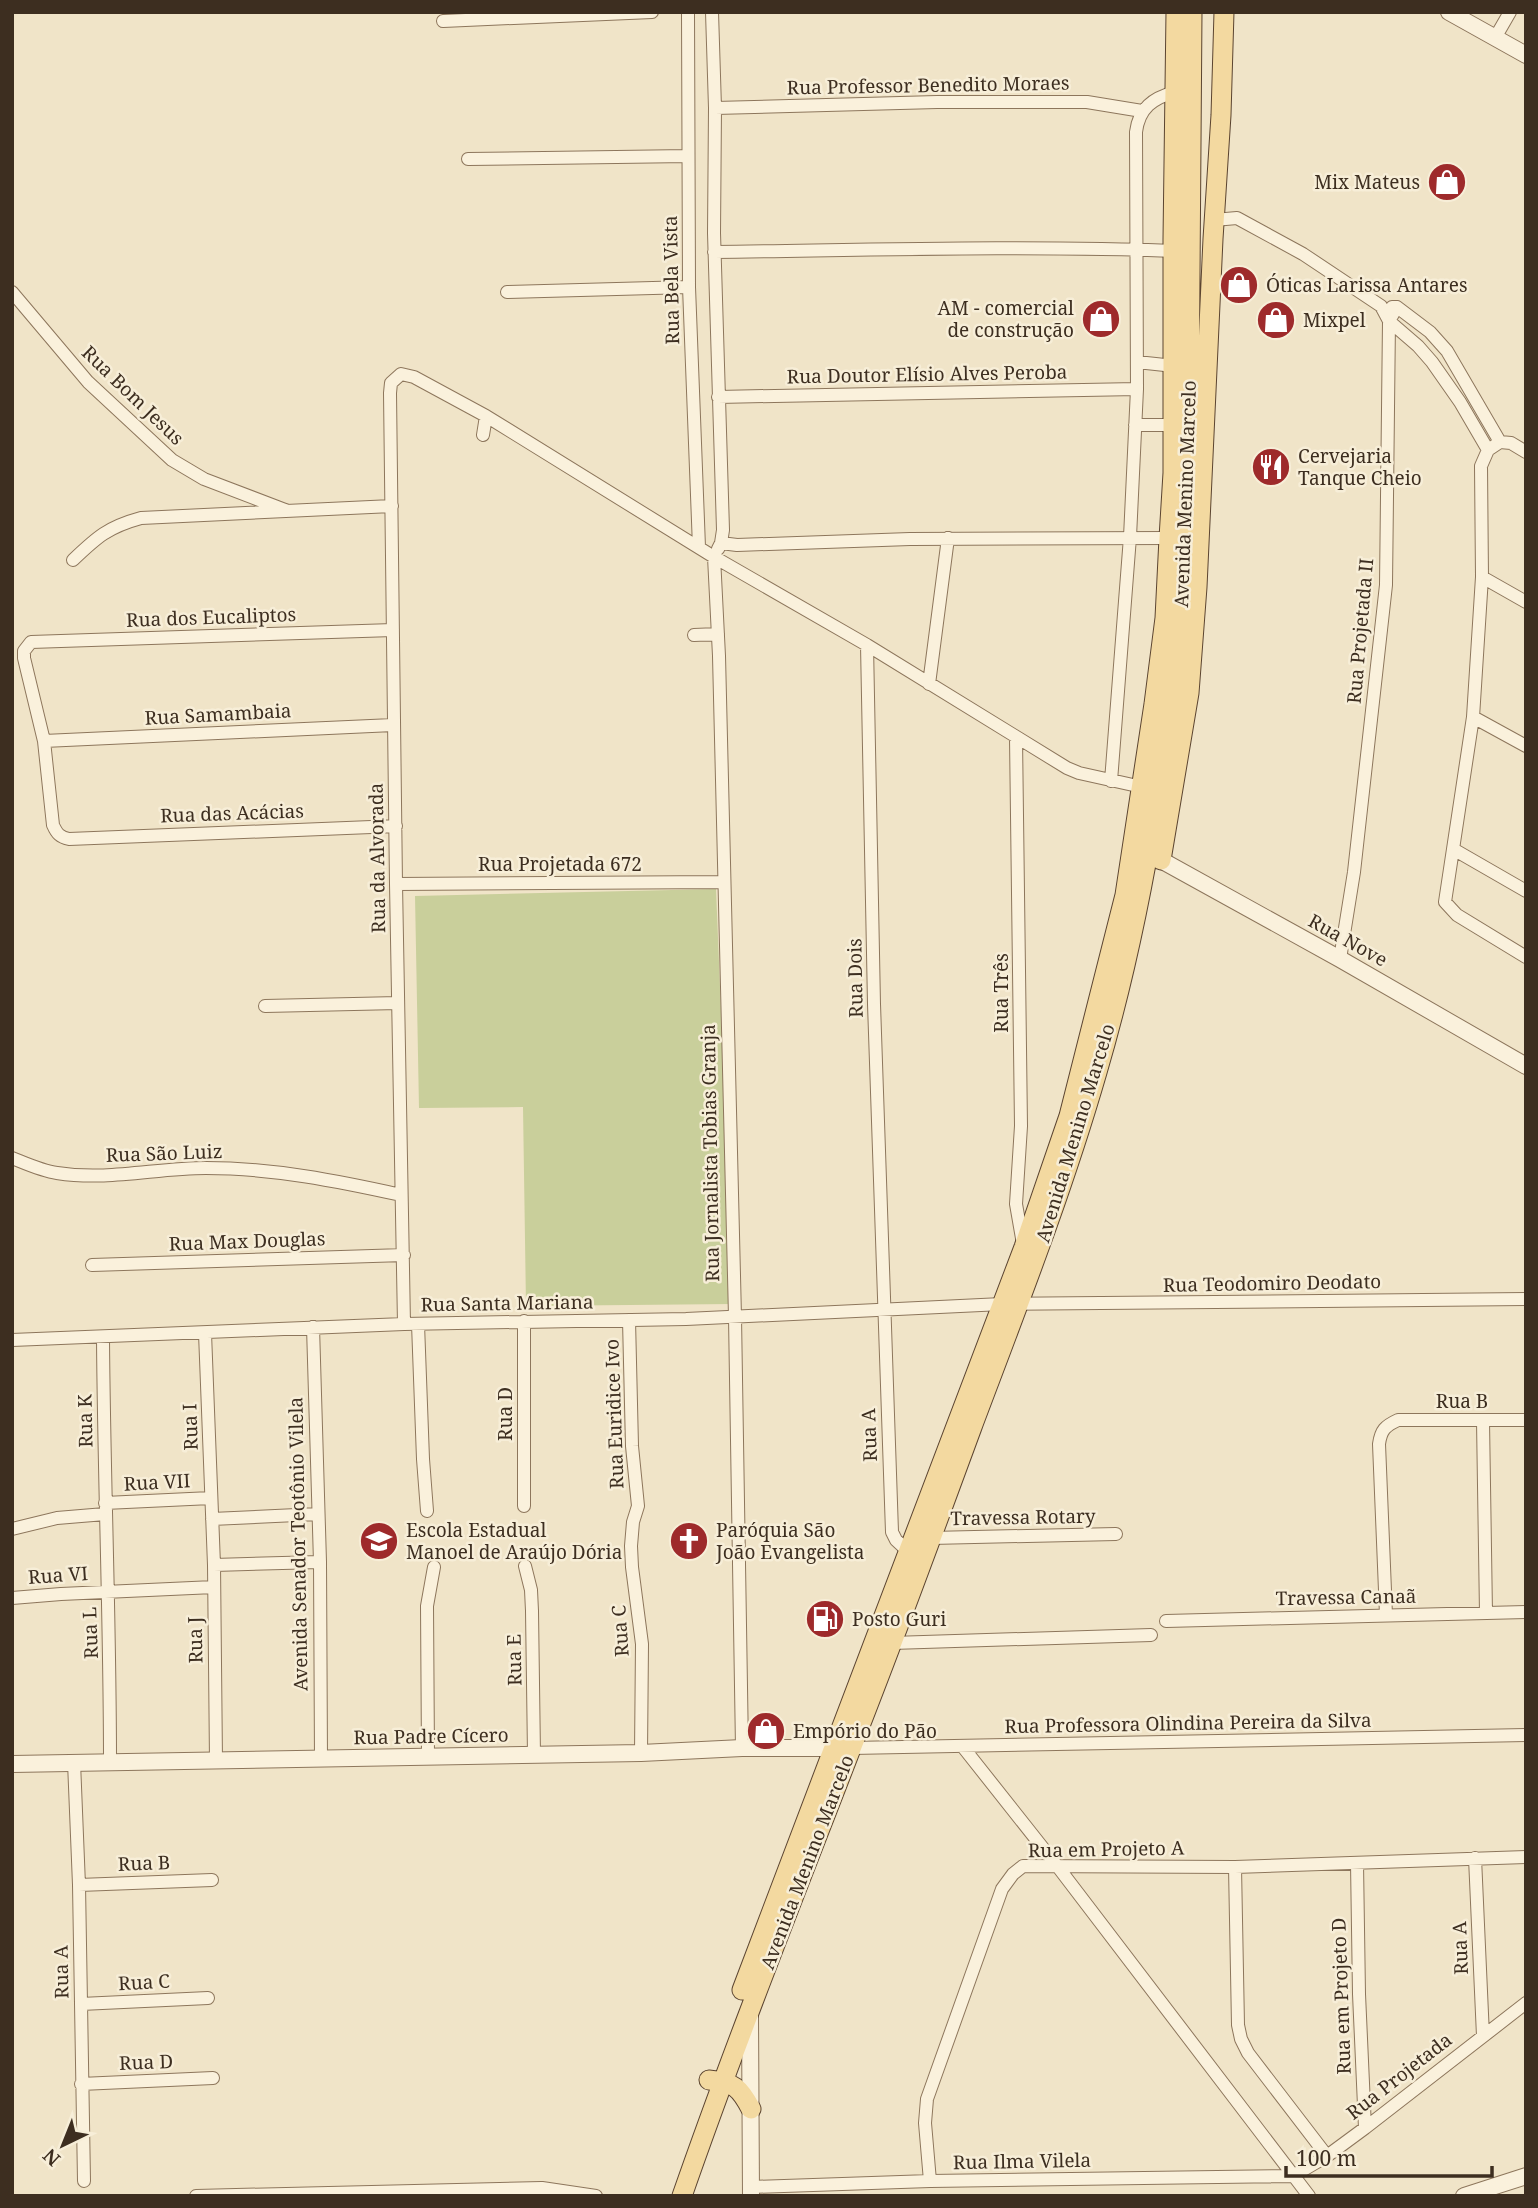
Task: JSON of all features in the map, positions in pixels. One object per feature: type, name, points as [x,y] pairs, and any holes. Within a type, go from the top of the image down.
[{"type":"main road","name":"Avenida Menino Marcelo","points":[[682,2196],[715,2080],[749,2008],[843,1748],[909,1553],[1068,1165],[1098,1069],[1155,857],[1164,738],[1181,619],[1188,539],[1184,247],[1175,92],[1176,12]]},
{"type":"main road","name":"Avenida Menino Marcelo","points":[[670,2196],[843,1748],[892,1643],[931,1538],[1010,1304],[1024,1247],[1069,1116],[1105,981],[1125,895],[1164,618],[1174,366],[1190,184],[1192,12]]},
{"type":"main road","points":[[1155,857],[1186,710],[1199,548],[1224,12]]},
{"type":"main road","points":[[1190,184],[1221,115]]},
{"type":"main road","points":[[1184,247],[1214,220]]},
{"type":"main road","points":[[1164,738],[1186,710]]},
{"type":"main road","points":[[715,2080],[737,2088],[751,2109]]},
{"type":"street","points":[[443,21],[652,12]]},
{"type":"street","name":"Rua Bela Vista","points":[[688,12],[689,287],[699,547]]},
{"type":"street","points":[[712,12],[715,108],[713,233],[723,530],[722,543],[714,557]]},
{"type":"street","points":[[1449,12],[1526,55]]},
{"type":"street","points":[[1495,38],[1510,12]]},
{"type":"street","points":[[1111,781],[1130,537],[1135,425],[1137,120],[1142,111],[1160,96],[1175,92]]},
{"type":"street","name":"Rua Professor Benedito Moraes","points":[[715,108],[937,102],[1087,102],[1142,111]]},
{"type":"street","points":[[468,159],[688,156]]},
{"type":"street","points":[[1214,220],[1237,218],[1303,254],[1381,306],[1389,321],[1432,362],[1460,402],[1488,450]]},
{"type":"street","points":[[688,233],[713,233]]},
{"type":"street","points":[[714,252],[1184,247]]},
{"type":"street","points":[[507,292],[689,287]]},
{"type":"street","name":"Rua Bom Jesus","points":[[12,292],[88,382],[172,460],[204,479],[288,511]]},
{"type":"street","points":[[1381,306],[1397,307],[1430,332],[1447,351],[1500,442]]},
{"type":"street","name":"Rua Projetada II","points":[[1340,959],[1354,872],[1386,585],[1389,321],[1397,307]]},
{"type":"street","points":[[1418,346],[1430,332]]},
{"type":"street","points":[[1137,362],[1174,366]]},
{"type":"street","name":"Rua da Alvorada","points":[[404,1324],[393,724],[391,383],[401,374],[408,375],[485,416]]},
{"type":"street","name":"Rua Doutor Elísio Alves Peroba","points":[[718,397],[1136,389]]},
{"type":"street","points":[[483,435],[485,416],[1017,738],[1079,773],[1142,787]]},
{"type":"street","points":[[1135,425],[1173,425]]},
{"type":"street","points":[[1526,452],[1511,443],[1500,442],[1488,450],[1481,466],[1482,577],[1473,717],[1445,891],[1445,902],[1457,915],[1526,957]]},
{"type":"street","points":[[73,560],[97,538],[118,524],[141,518],[392,506]]},
{"type":"street","points":[[722,543],[737,545],[948,538],[1169,538]]},
{"type":"street","points":[[929,684],[948,538]]},
{"type":"street","name":"Rua Jornalista Tobias Granja","points":[[714,557],[735,1317],[742,1748]]},
{"type":"street","points":[[1482,577],[1526,602]]},
{"type":"street","name":"Rua dos Eucaliptos","points":[[44,741],[24,658],[24,651],[31,642],[393,630]]},
{"type":"street","points":[[694,635],[718,634]]},
{"type":"street","name":"Rua Dois","points":[[867,645],[874,1004],[884,1309]]},
{"type":"street","points":[[1473,717],[1526,746]]},
{"type":"street","name":"Rua Samambaia","points":[[44,741],[393,724]]},
{"type":"street","name":"Rua Três","points":[[1017,738],[1021,1126],[1016,1204],[1024,1247]]},
{"type":"street","name":"Rua das Acácias","points":[[44,741],[53,825],[56,833],[69,839],[396,826]]},
{"type":"street","points":[[1453,849],[1526,891]]},
{"type":"street","name":"Rua Nove","points":[[1155,857],[1526,1066]]},
{"type":"street","name":"Rua Projetada 672","points":[[396,884],[724,882]]},
{"type":"street","points":[[265,1006],[398,1003]]},
{"type":"street","name":"Rua São Luiz","points":[[12,1158],[56,1173],[112,1176],[218,1169],[278,1173],[345,1182],[401,1195]]},
{"type":"street","name":"Rua Max Douglas","points":[[92,1265],[404,1255]]},
{"type":"street","name":"Rua Teodomiro Deodato","points":[[1010,1304],[1526,1299]]},
{"type":"street","name":"Rua Santa Mariana","points":[[12,1340],[404,1324],[735,1317],[1010,1304]]},
{"type":"street","name":"Rua A","points":[[884,1309],[892,1532],[909,1553]]},
{"type":"street","name":"Rua Euridice Ivo","points":[[629,1320],[632,1446],[638,1506]]},
{"type":"street","name":"Rua D","points":[[524,1321],[524,1506]]},
{"type":"street","points":[[418,1324],[427,1511]]},
{"type":"street","name":"Avenida Senador Teotônio Vilela","points":[[313,1327],[320,1562],[321,1760]]},
{"type":"street","name":"Rua I","points":[[205,1333],[212,1519]]},
{"type":"street","name":"Rua K","points":[[103,1338],[105,1509]]},
{"type":"street","name":"Rua B","points":[[1386,1615],[1379,1444],[1381,1433],[1386,1426],[1398,1420],[1526,1420]]},
{"type":"street","points":[[1483,1421],[1486,1613]]},
{"type":"street","name":"Rua VII","points":[[12,1529],[105,1509],[211,1498]]},
{"type":"street","name":"Rua C","points":[[638,1506],[633,1522],[631,1546],[642,1644],[641,1753]]},
{"type":"street","name":"Rua L","points":[[105,1509],[110,1761]]},
{"type":"street","points":[[212,1519],[318,1514]]},
{"type":"street","name":"Rua J","points":[[212,1519],[216,1761]]},
{"type":"street","name":"Travessa Rotary","points":[[931,1538],[1116,1534]]},
{"type":"street","points":[[214,1565],[320,1562]]},
{"type":"street","name":"Rua E","points":[[525,1566],[531,1590],[532,1611],[534,1755]]},
{"type":"street","points":[[428,1756],[427,1606],[434,1567]]},
{"type":"street","points":[[107,1591],[214,1587]]},
{"type":"street","name":"Rua VI","points":[[12,1598],[107,1591]]},
{"type":"street","name":"Travessa Canaã","points":[[1166,1620],[1526,1612]]},
{"type":"street","points":[[892,1643],[1151,1634]]},
{"type":"street","name":"Rua Professora Olindina Pereira da Silva","points":[[843,1748],[1526,1735]]},
{"type":"street","points":[[963,1747],[1309,2196]]},
{"type":"street","name":"Rua Padre Cícero","points":[[12,1764],[843,1748]]},
{"type":"street","name":"Rua A","points":[[74,1762],[79,1885],[83,2180]]},
{"type":"street","name":"Rua em Projeto A","points":[[930,2181],[925,2123],[927,2099],[1002,1889],[1023,1866],[1235,1867],[1526,1857]]},
{"type":"street","name":"Rua A","points":[[1475,1858],[1483,2036]]},
{"type":"street","name":"Rua em Projeto D","points":[[1357,1863],[1365,2128]]},
{"type":"street","points":[[1235,1867],[1238,2025],[1241,2039],[1248,2053],[1327,2156]]},
{"type":"street","name":"Rua B","points":[[79,1885],[212,1880]]},
{"type":"street","name":"Rua C","points":[[81,2004],[208,1998]]},
{"type":"street","name":"Rua Projetada","points":[[1293,2176],[1327,2156],[1365,2128],[1526,2003]]},
{"type":"street","points":[[749,2008],[751,2191]]},
{"type":"street","name":"Rua D","points":[[81,2084],[213,2078]]},
{"type":"street","name":"Rua Ilma Vilela","points":[[751,2191],[930,2181],[1293,2176]]},
{"type":"street","points":[[1464,2196],[1526,2176]]},
{"type":"street","points":[[196,2196],[542,2188],[596,2196]]},
{"type":"green space","points":[[716,889],[733,1304],[526,1306],[523,1107],[419,1108],[415,896]]},
{"type":"place","name":"Mix Mateus","points":[[1447,182]]},
{"type":"place","name":"Óticas Larissa Antares","points":[[1239,285]]},
{"type":"place","name":"AM - comercial de construção","points":[[1101,319]]},
{"type":"place","name":"Mixpel","points":[[1276,320]]},
{"type":"place","name":"Cervejaria Tanque Cheio","points":[[1271,467]]},
{"type":"place","name":"Escola Estadual Manoel de Araújo Dória","points":[[379,1541]]},
{"type":"place","name":"Paróquia São João Evangelista","points":[[689,1541]]},
{"type":"place","name":"Posto Guri","points":[[825,1619]]},
{"type":"place","name":"Empório do Pão","points":[[766,1731]]}]
